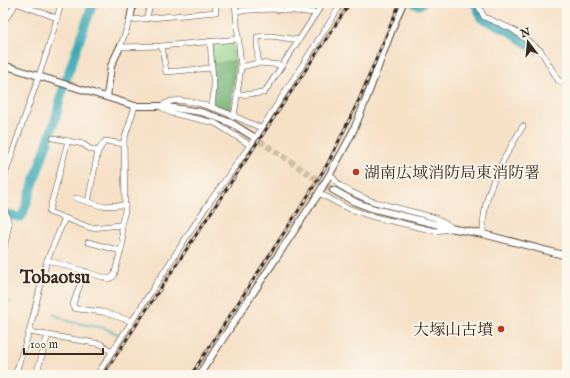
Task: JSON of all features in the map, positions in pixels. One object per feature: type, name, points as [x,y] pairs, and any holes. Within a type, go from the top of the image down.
[{"type":"street","points":[[3,22],[14,7],[15,3],[57,18]]},
{"type":"street","points":[[3,182],[39,76],[61,3]]},
{"type":"street","points":[[106,97],[111,66],[130,20],[133,3]]},
{"type":"street","points":[[146,19],[151,3]]},
{"type":"street","points":[[130,20],[216,12],[215,3]]},
{"type":"street","points":[[234,117],[241,67],[235,3]]},
{"type":"street","points":[[237,95],[264,93],[323,3]]},
{"type":"street","points":[[96,375],[206,207],[250,145],[342,3]]},
{"type":"street","points":[[199,375],[330,174],[353,132],[403,3]]},
{"type":"street","points":[[478,3],[484,17],[512,29],[541,51],[558,80],[567,85]]},
{"type":"street","points":[[236,11],[272,9],[316,13]]},
{"type":"street","points":[[258,63],[257,38],[271,36],[299,40]]},
{"type":"street","points":[[120,47],[162,46],[238,39]]},
{"type":"street","points":[[210,41],[214,87],[212,108]]},
{"type":"street","points":[[162,46],[166,72],[212,68]]},
{"type":"street","points":[[241,67],[258,63],[282,65]]},
{"type":"street","points":[[3,65],[135,106],[160,106],[201,112],[233,124],[252,136]]},
{"type":"street","points":[[160,106],[172,101],[189,102],[212,108],[261,128]]},
{"type":"street","points":[[47,260],[109,279],[114,276],[123,242],[122,225],[125,211],[124,140],[135,106]]},
{"type":"street","points":[[160,106],[171,113],[215,123],[250,145]]},
{"type":"street","points":[[483,234],[483,220],[489,190],[502,161],[523,126]]},
{"type":"street","points":[[53,138],[83,144],[90,149],[98,151]]},
{"type":"street","points":[[88,202],[98,151],[105,141],[124,144]]},
{"type":"street","points":[[68,142],[48,212],[91,228],[122,225]]},
{"type":"street","points":[[330,174],[339,185],[350,192],[371,201],[436,218],[455,229]]},
{"type":"street","points":[[333,190],[355,202],[371,208],[455,229],[483,234],[567,256]]},
{"type":"street","points":[[319,193],[346,207],[370,216],[435,231],[455,229]]},
{"type":"street","points":[[76,198],[101,206],[125,205]]},
{"type":"street","points":[[3,203],[9,224],[3,255]]},
{"type":"street","points":[[15,375],[29,332],[47,260],[65,218]]},
{"type":"street","points":[[88,242],[121,251]]},
{"type":"street","points":[[85,271],[73,304],[74,308],[103,312],[131,321]]},
{"type":"street","points":[[29,332],[101,344],[111,351]]},
{"type":"street","points":[[36,375],[48,335]]},
{"type":"green space","points":[[230,42],[233,45],[235,61],[213,64],[212,47],[214,44]]},
{"type":"green space","points":[[235,61],[231,108],[227,109],[215,105],[213,102],[213,64]]},
{"type":"waterway","points":[[66,79],[93,3]]},
{"type":"waterway","points":[[415,4],[419,5],[422,3]]},
{"type":"waterway","points":[[473,3],[477,6],[481,18],[509,31],[536,50]]},
{"type":"waterway","points":[[3,213],[17,217],[21,217],[23,214],[56,117],[63,89]]},
{"type":"waterway","points":[[3,300],[11,302]]},
{"type":"waterway","points":[[53,314],[71,322],[104,328],[118,334]]},
{"type":"tunnel","points":[[252,136],[333,190]]},
{"type":"railway","points":[[103,375],[350,3]]},
{"type":"railway","points":[[191,375],[328,163],[358,102],[400,3]]},
{"type":"place","name":"湖南広域消防局東消防署","points":[[356,172]]},
{"type":"place","name":"大塚山古墳","points":[[501,329]]},
{"type":"district","name":"Tobaotsu","points":[[55,277]]}]
